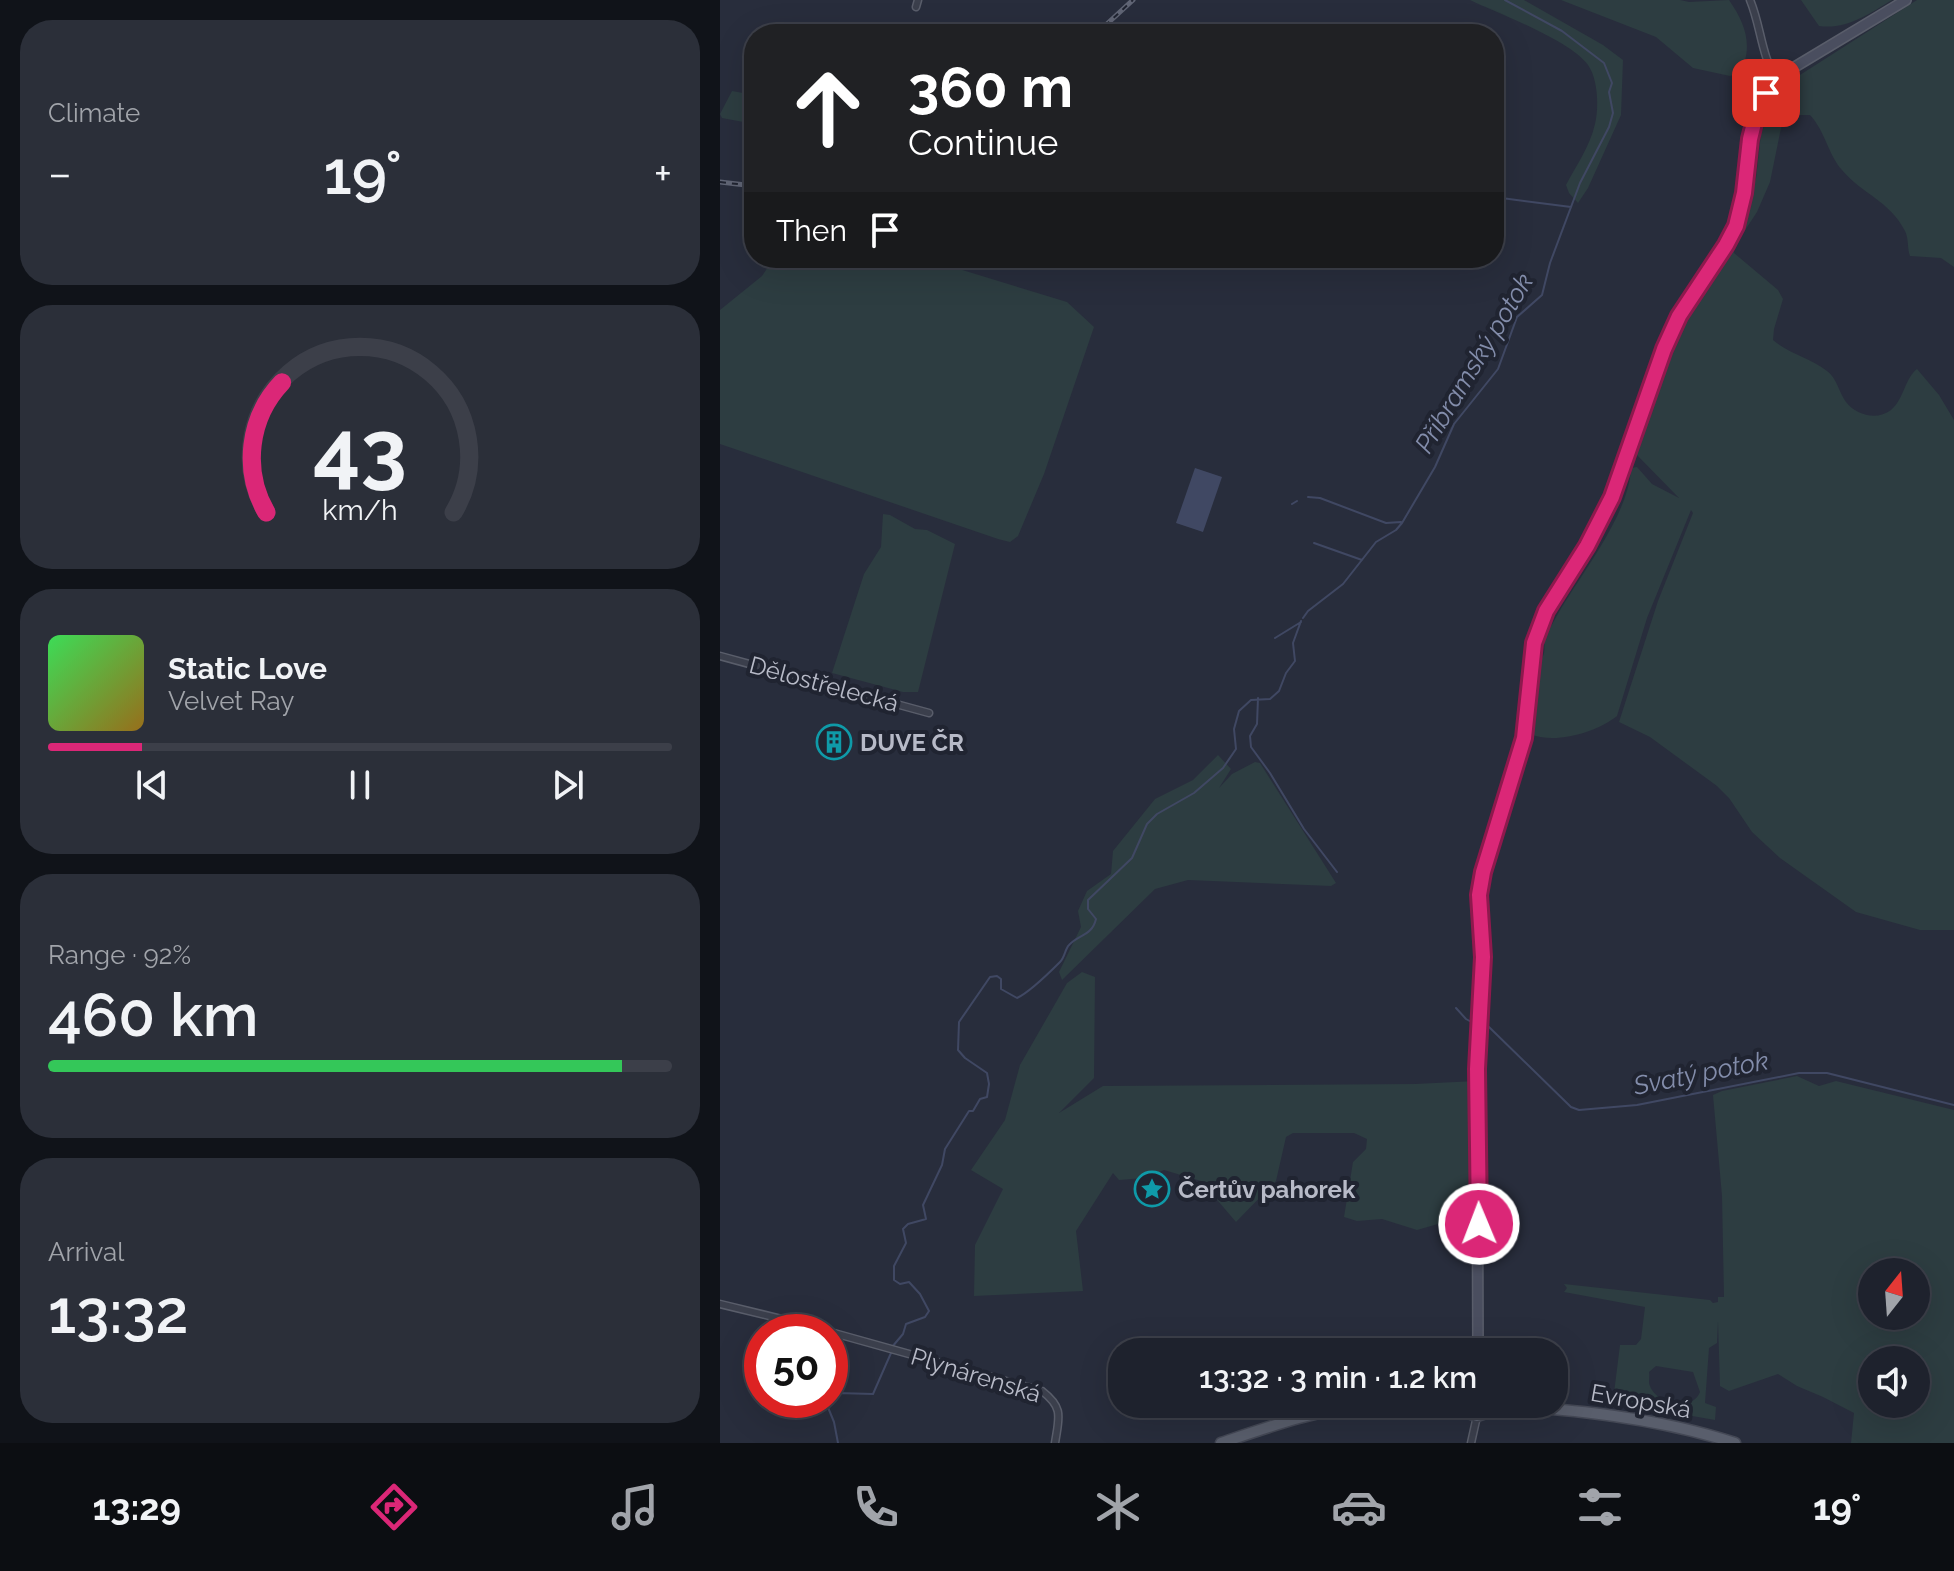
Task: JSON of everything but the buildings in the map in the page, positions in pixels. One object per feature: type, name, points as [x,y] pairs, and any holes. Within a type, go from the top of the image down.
[{"type":"main road","points":[[1478,1338],[1477,1069],[1483,966],[1479,895],[1483,872],[1524,738],[1530,662],[1538,628],[1599,524],[1679,316],[1736,226],[1757,111],[1777,80],[1788,71],[1906,0]]},
{"type":"main road","name":"Evropská","points":[[1568,1410],[1612,1414],[1735,1443]]},
{"type":"main road","points":[[1221,1443],[1294,1418]]},
{"type":"street","points":[[1750,0],[1763,50],[1777,80]]},
{"type":"street","name":"Dělostřelecká","points":[[720,656],[929,713]]},
{"type":"street","name":"Plynárenská","points":[[720,1304],[1042,1391],[1058,1407],[1055,1443]]},
{"type":"street","points":[[1471,1443],[1477,1418]]},
{"type":"shaded area","points":[[1470,0],[1524,0],[1603,45],[1623,60],[1621,115],[1578,203],[1566,185],[1595,124],[1597,93],[1588,65],[1566,46]]},
{"type":"shaded area","points":[[1561,0],[1729,0],[1746,35],[1744,63],[1740,73],[1730,76],[1693,68],[1656,37]]},
{"type":"shaded area","points":[[1801,0],[1892,0],[1857,20],[1829,27],[1819,26]]},
{"type":"shaded area","points":[[1917,0],[1954,0],[1954,267],[1941,258],[1910,256],[1906,234],[1899,221],[1842,170],[1810,115],[1791,115],[1781,128],[1770,182],[1757,212],[1734,247],[1734,253],[1778,290],[1783,299],[1773,340],[1827,371],[1850,407],[1873,416],[1891,410],[1917,369],[1939,395],[1954,420],[1954,930],[1920,930],[1856,912],[1780,858],[1752,832],[1717,786],[1650,737],[1619,722],[1658,601],[1693,513],[1691,510],[1647,618],[1617,716],[1575,735],[1551,738],[1530,734],[1545,638],[1612,527],[1628,487],[1631,468],[1637,467],[1652,484],[1679,498],[1634,452],[1670,348],[1693,302],[1728,253],[1741,227],[1756,178],[1761,134],[1773,102],[1789,82]]},
{"type":"shaded area","points":[[732,91],[744,93],[744,122],[722,118],[720,114]]},
{"type":"shaded area","points":[[767,268],[956,268],[1067,302],[1094,327],[1044,474],[1018,536],[1010,542],[998,539],[720,444],[720,310],[762,276]]},
{"type":"shaded area","points":[[883,514],[955,544],[918,692],[903,692],[832,673],[864,574],[881,547]]},
{"type":"shaded area","points":[[1218,755],[1231,769],[1219,788],[1232,774],[1255,762],[1260,763],[1336,883],[1331,886],[1188,880],[1155,889],[1062,980],[1059,972],[1081,927],[1078,911],[1087,891],[1111,874],[1113,851],[1155,799],[1193,780]]},
{"type":"shaded area","points":[[1082,972],[1095,977],[1094,1078],[1059,1113],[1103,1086],[1476,1081],[1473,1224],[1459,1229],[1438,1224],[1417,1230],[1382,1219],[1357,1221],[1344,1217],[1353,1162],[1366,1149],[1367,1139],[1354,1133],[1293,1133],[1286,1137],[1276,1181],[1236,1222],[1201,1181],[1164,1170],[1144,1178],[1119,1180],[1113,1173],[1076,1231],[1083,1291],[974,1296],[975,1245],[1003,1189],[971,1170],[1005,1120],[1020,1065],[1067,983]]},
{"type":"shaded area","points":[[1797,1076],[1819,1086],[1836,1081],[1954,1110],[1954,1443],[1851,1443],[1854,1413],[1778,1374],[1729,1391],[1720,1386],[1718,1321],[1717,1343],[1709,1348],[1705,1403],[1716,1407],[1715,1420],[1618,1403],[1614,1393],[1620,1345],[1636,1345],[1641,1339],[1645,1307],[1564,1292],[1567,1288],[1564,1284],[1710,1300],[1713,1303],[1718,1302],[1718,1297],[1724,1297],[1722,1196],[1713,1095]],"holes":[[[1656,1366],[1693,1372],[1700,1392],[1696,1398],[1683,1404],[1659,1397],[1649,1384],[1649,1372]]]},
{"type":"water","points":[[1195,468],[1222,477],[1203,532],[1176,523]]},
{"type":"waterway","name":"Příbramský potok","points":[[1303,618],[1343,584],[1376,542],[1402,523],[1435,467],[1454,424],[1498,369],[1517,317],[1542,295],[1550,263],[1580,183],[1609,127],[1613,113],[1609,92],[1612,83],[1604,63],[1562,31],[1505,0]]},
{"type":"waterway","points":[[1504,198],[1571,207]]},
{"type":"waterway","points":[[1308,497],[1320,498],[1386,523],[1401,522]]},
{"type":"waterway","points":[[1292,504],[1297,501]]},
{"type":"waterway","points":[[1314,543],[1362,560]]},
{"type":"waterway","name":"Příbramský potok","points":[[892,1347],[903,1334],[906,1324],[925,1317],[929,1311],[909,1282],[900,1284],[894,1280],[894,1266],[906,1243],[903,1229],[908,1224],[926,1219],[923,1205],[942,1165],[945,1149],[969,1111],[973,1111],[980,1099],[987,1097],[987,1073],[958,1050],[959,1022],[990,977],[1001,979],[1001,989],[1017,998],[1060,962],[1073,941],[1092,929],[1096,919],[1088,909],[1088,900],[1132,858],[1147,824],[1157,814],[1194,793],[1223,768],[1236,749],[1234,729],[1239,711],[1251,700],[1270,699],[1279,691],[1295,661],[1293,643],[1301,621]]},
{"type":"waterway","points":[[1275,638],[1301,622]]},
{"type":"waterway","name":"Svatý potok","points":[[1258,698],[1257,724],[1250,736],[1251,747],[1304,829],[1337,872]]},
{"type":"waterway","name":"Svatý potok","points":[[1456,1008],[1475,1024]]},
{"type":"waterway","name":"Svatý potok","points":[[1484,1026],[1489,1027],[1571,1107],[1579,1110],[1637,1105],[1799,1073],[1827,1073],[1954,1105]]},
{"type":"waterway","name":"Příbramský potok","points":[[838,1443],[827,1405],[837,1393],[873,1394],[891,1353]]},
{"type":"railway","points":[[1107,24],[1133,0]]},
{"type":"railway","points":[[720,182],[744,185]]},
{"type":"place","name":"DUVE ČR","points":[[834,742]]},
{"type":"place","name":"Čertův pahorek","points":[[1152,1189]]},
{"type":"route","points":[[1479,1224],[1477,1069],[1483,976],[1479,895],[1483,872],[1524,738],[1534,643],[1546,611],[1587,546],[1612,497],[1664,349],[1679,316],[1736,226],[1744,193],[1750,139],[1757,111],[1766,93]]}]
